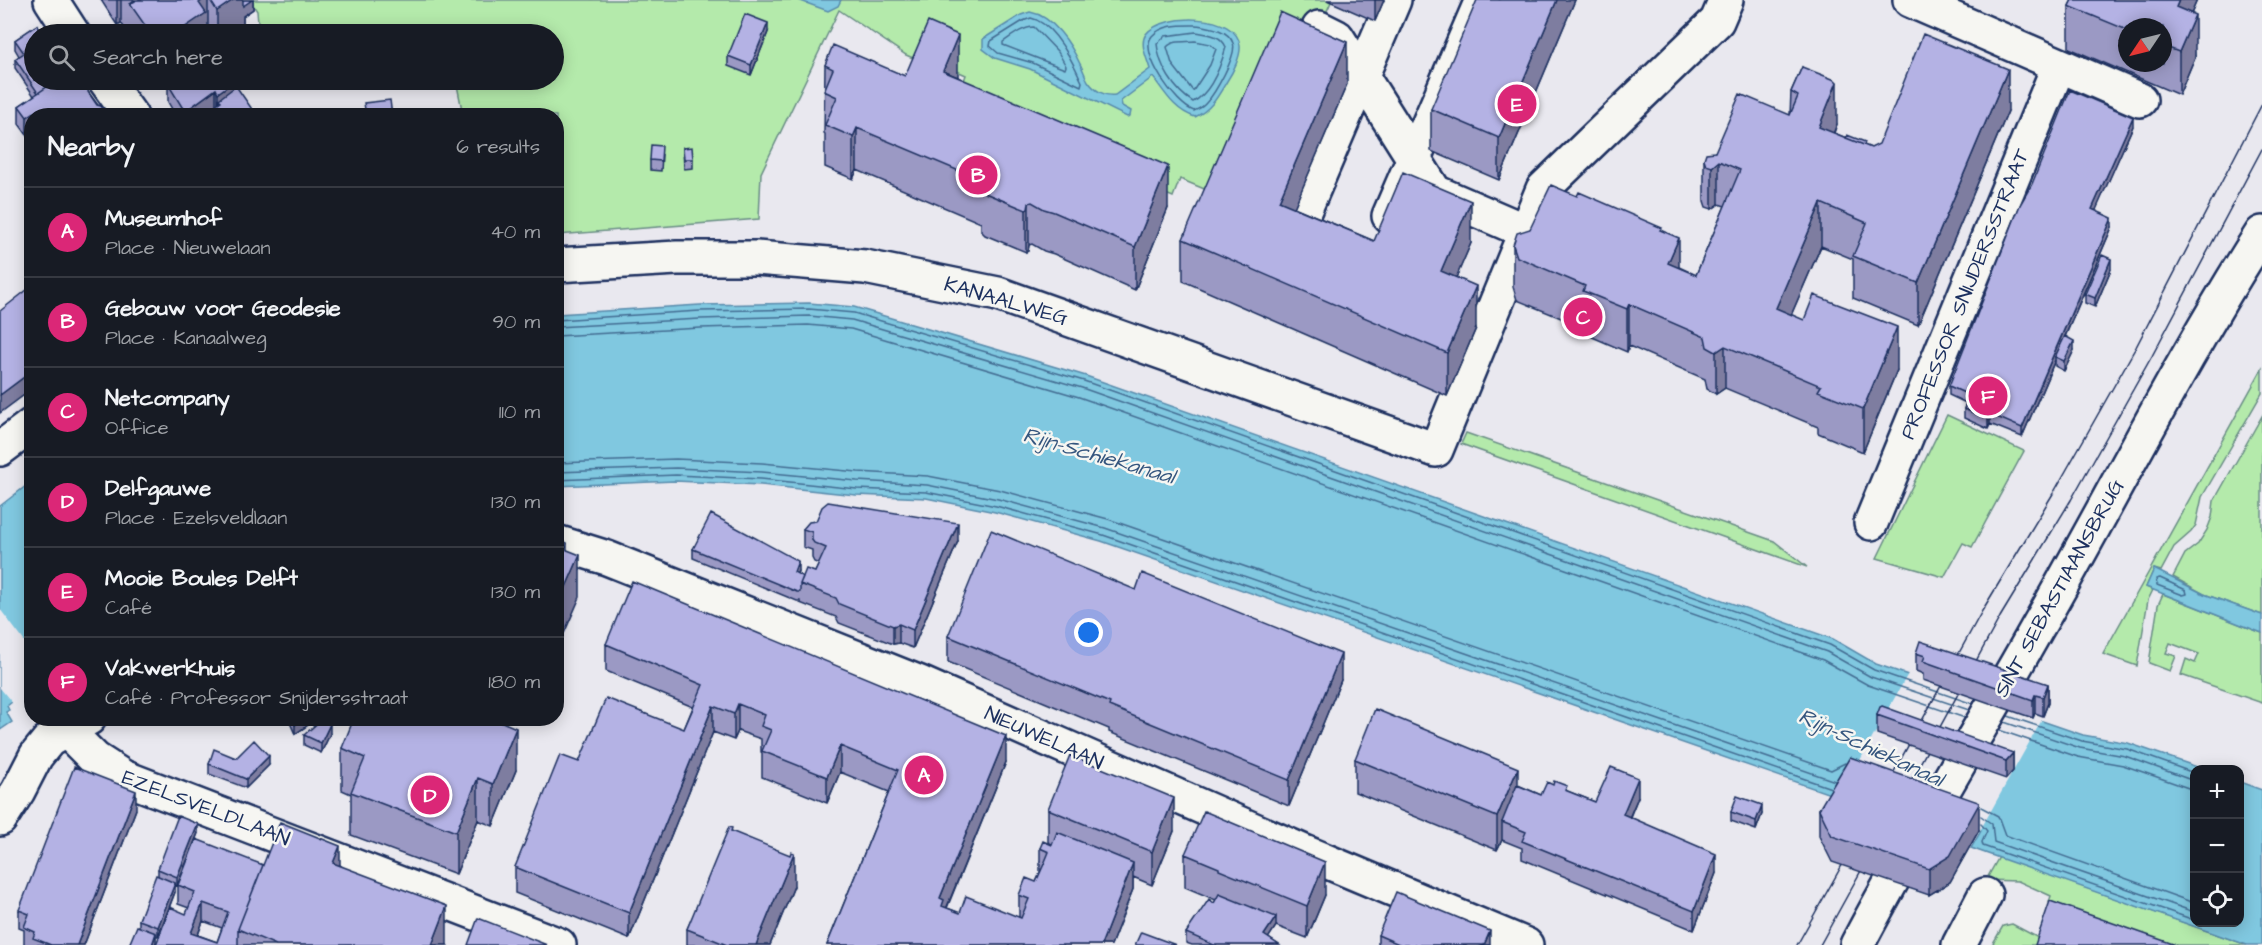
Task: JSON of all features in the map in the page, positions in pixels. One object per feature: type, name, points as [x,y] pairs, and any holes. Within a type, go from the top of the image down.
[{"type":"street","points":[[51,0],[67,24]]},
{"type":"street","points":[[1335,255],[1293,237],[1394,0]]},
{"type":"street","points":[[1380,238],[1482,0]]},
{"type":"street","points":[[1319,28],[1337,37],[1436,192],[1525,231],[1542,189],[1717,21],[1726,0]]},
{"type":"street","points":[[1910,0],[2140,100]]},
{"type":"street","name":"PROFESSOR SNIJDERSSTRAAT","points":[[1871,523],[2060,65]]},
{"type":"street","points":[[112,90],[125,108]]},
{"type":"street","name":"KANAALWEG","points":[[564,265],[677,258],[756,258],[865,267],[998,294],[1436,450],[1525,231]]},
{"type":"street","name":"SINT SEBASTIAANSBRUG","points":[[1863,935],[2223,294],[2262,233]]},
{"type":"street","points":[[0,449],[24,431]]},
{"type":"street","name":"NIEUWELAAN","points":[[564,545],[607,558],[920,683],[1312,855],[1526,945]]},
{"type":"street","points":[[0,819],[36,756],[50,740],[76,726]]},
{"type":"street","name":"EZELSVELDLAAN","points":[[78,726],[95,759],[123,777],[559,945]]},
{"type":"street","points":[[1959,945],[1985,895]]},
{"type":"green space","points":[[250,0],[1327,0],[1331,2],[1303,64],[1219,195],[1180,179],[1173,197],[955,105],[966,75],[923,56],[920,61],[906,55],[839,10],[761,173],[759,219],[564,234],[564,108],[462,108],[458,90],[564,90],[564,24],[258,24],[257,11]]},
{"type":"green space","points":[[2262,369],[2262,393],[2202,497],[2196,525],[2174,547],[2161,571],[2154,569],[2146,587],[2153,590],[2148,600],[2137,666],[2103,654]]},
{"type":"green space","points":[[1947,415],[2024,451],[1972,547],[1963,543],[1944,577],[1877,558]]},
{"type":"green space","points":[[2262,416],[2262,615],[2204,594],[2173,577],[2185,554],[2198,544],[2207,530],[2212,517],[2214,501]]},
{"type":"green space","points":[[1466,433],[1774,541],[1807,567],[1461,444]]},
{"type":"green space","points":[[2163,594],[2262,633],[2262,703],[2181,675],[2186,659],[2195,663],[2199,654],[2170,643],[2166,653],[2176,656],[2170,671],[2149,663],[2158,605]]},
{"type":"green space","points":[[1999,857],[2190,925],[2190,927],[2196,927],[2247,945],[2169,945],[2049,902],[2051,896],[2018,881],[1986,880]]},
{"type":"green space","points":[[2012,924],[2042,940],[2041,945],[1992,945],[2003,926]]},
{"type":"water","points":[[798,0],[841,0],[838,6],[828,11]]},
{"type":"water","points":[[1030,12],[1054,25],[1072,48],[1088,81],[1097,90],[1107,95],[1115,95],[1150,69],[1144,51],[1144,38],[1155,27],[1168,22],[1199,19],[1227,27],[1236,35],[1240,46],[1239,54],[1232,73],[1217,97],[1201,114],[1195,117],[1182,110],[1171,101],[1153,77],[1121,101],[1122,106],[1131,111],[1130,116],[1127,117],[1030,69],[995,58],[983,49],[983,39],[1021,15]]},
{"type":"water","name":"Rijn-Schiekanaal","points":[[809,303],[854,307],[1086,376],[1833,639],[1876,664],[2083,735],[2128,743],[2191,765],[2190,925],[1971,848],[1981,831],[1851,784],[1830,794],[1101,541],[995,512],[926,498],[856,495],[761,485],[675,481],[564,486],[564,314],[700,305]]},
{"type":"water","points":[[24,487],[24,693],[7,706],[9,710],[6,712],[12,722],[0,730],[0,506]]},
{"type":"water","points":[[2154,569],[2204,594],[2262,615],[2262,633],[2146,587]]},
{"type":"water","points":[[2244,783],[2262,790],[2262,945],[2247,945],[2196,927],[2244,927]]},
{"type":"pier","points":[[0,609],[24,641],[24,697],[14,705],[0,688]]},
{"type":"pier","points":[[1909,672],[2043,718],[1969,850],[1839,798]]},
{"type":"building","points":[[203,0],[199,3],[206,13],[190,24],[144,24],[130,4],[135,1]]},
{"type":"building","points":[[210,0],[233,0],[217,11]]},
{"type":"building","points":[[243,0],[252,0],[243,6]]},
{"type":"building","points":[[1477,0],[1557,0],[1499,138],[1431,109]]},
{"type":"building","points":[[2072,0],[2179,0],[2176,7],[2195,15],[2179,52],[2172,49],[2172,18],[2118,18],[2118,26],[2069,6]]},
{"type":"building","points":[[1280,12],[1347,42],[1279,201],[1374,241],[1403,172],[1471,201],[1441,271],[1476,286],[1447,353],[1183,239]]},
{"type":"building","points":[[745,14],[768,23],[751,65],[728,56]]},
{"type":"building","points":[[928,22],[958,35],[943,71],[1168,166],[1135,247],[1032,202],[1026,210],[985,193],[981,189],[984,186],[983,181],[857,128],[853,137],[825,125],[837,97],[824,91],[833,69],[825,65],[833,45],[905,76]]},
{"type":"building","points":[[24,34],[24,53],[15,40]]},
{"type":"building","points":[[1923,34],[2008,69],[1918,283],[1853,256],[1867,223],[1821,203],[1776,308],[1804,320],[1814,295],[1897,327],[1863,409],[1818,391],[1821,386],[1725,346],[1716,352],[1707,347],[1705,337],[1629,304],[1627,309],[1583,291],[1585,286],[1517,257],[1513,245],[1517,233],[1530,229],[1551,185],[1577,196],[1579,192],[1662,228],[1660,230],[1679,238],[1668,263],[1696,275],[1740,170],[1719,161],[1712,167],[1706,165],[1704,159],[1706,153],[1715,152],[1740,94],[1790,115],[1798,96],[1791,92],[1802,67],[1835,80],[1837,82],[1819,127],[1871,148],[1879,144]]},
{"type":"building","points":[[24,53],[24,72],[15,59]]},
{"type":"building","points":[[42,90],[89,90],[97,105],[102,108],[24,108],[24,113],[19,106]]},
{"type":"building","points":[[172,90],[215,90],[190,108],[182,107]]},
{"type":"building","points":[[231,90],[239,90],[251,108],[211,108],[221,101],[219,99]]},
{"type":"building","points":[[2070,90],[2133,117],[2092,209],[2112,218],[2022,428],[1990,414],[1988,419],[1964,409],[1969,395],[1949,386],[2020,205],[2032,184]]},
{"type":"building","points":[[390,100],[391,108],[365,108],[364,103]]},
{"type":"building","points":[[1847,135],[1865,142],[1864,145],[1846,138]]},
{"type":"building","points":[[651,145],[662,146],[661,161],[650,160]]},
{"type":"building","points":[[692,147],[693,159],[684,159],[683,148]]},
{"type":"building","points":[[2102,255],[2111,259],[2095,298],[2085,294]]},
{"type":"building","points":[[24,292],[24,377],[0,395],[0,311]]},
{"type":"building","points":[[2065,336],[2074,341],[2064,361],[2055,357]]},
{"type":"building","points":[[828,502],[958,523],[913,630],[899,624],[893,626],[839,604],[836,598],[800,584],[806,569],[815,572],[826,548],[814,543],[812,532],[803,529],[809,522],[816,521],[822,507]]},
{"type":"building","points":[[711,514],[798,561],[794,572],[803,577],[800,592],[693,549]]},
{"type":"building","points":[[991,530],[1136,590],[1142,573],[1341,654],[1289,780],[1109,706],[1110,703],[948,636]]},
{"type":"building","points":[[564,542],[567,543],[565,549],[580,555],[564,592]]},
{"type":"building","points":[[632,581],[1006,736],[940,898],[944,900],[942,906],[960,913],[966,896],[1021,918],[1029,899],[1019,895],[1026,878],[1036,882],[1049,852],[1040,848],[1043,841],[1052,845],[1057,832],[1133,863],[1101,945],[827,945],[898,770],[840,746],[827,777],[762,751],[771,730],[761,726],[765,715],[738,704],[734,714],[713,706],[629,913],[515,867],[560,755],[579,762],[606,698],[684,729],[703,685],[606,644]]},
{"type":"building","points":[[1920,641],[2048,684],[2043,697],[2035,695],[2033,700],[1923,661],[1925,656],[1916,653]]},
{"type":"building","points":[[1882,706],[2013,753],[2006,761],[1877,715]]},
{"type":"building","points":[[1375,709],[1518,768],[1497,817],[1355,759]]},
{"type":"building","points":[[314,726],[329,726],[321,743],[304,735]]},
{"type":"building","points":[[351,726],[511,726],[516,728],[493,784],[478,778],[456,832],[351,792],[365,758],[342,748]]},
{"type":"building","points":[[254,740],[269,756],[246,779],[209,764],[214,749],[236,758]]},
{"type":"building","points":[[1070,755],[1174,798],[1152,852],[1048,809]]},
{"type":"building","points":[[1850,757],[1978,802],[1979,804],[1950,856],[1929,869],[1832,836],[1819,809]]},
{"type":"building","points":[[74,767],[136,791],[77,945],[51,945],[33,938],[35,932],[24,927],[29,914],[19,910]]},
{"type":"building","points":[[1611,767],[1638,778],[1623,814],[1716,854],[1694,911],[1522,841],[1526,832],[1502,822],[1517,785],[1541,795],[1547,782],[1553,785],[1554,781],[1567,786],[1565,790],[1595,802]]},
{"type":"building","points":[[1737,796],[1762,805],[1756,821],[1731,812]]},
{"type":"building","points":[[1204,811],[1325,862],[1307,906],[1185,854]]},
{"type":"building","points":[[178,816],[198,824],[177,877],[158,869]]},
{"type":"building","points":[[280,822],[340,846],[333,863],[447,906],[432,945],[276,945],[238,929]]},
{"type":"building","points":[[729,827],[732,828],[731,831],[790,855],[791,852],[794,853],[756,945],[727,945],[687,929]]},
{"type":"building","points":[[196,839],[263,865],[238,929],[238,945],[156,945],[170,907],[186,914],[195,892],[178,885]],"holes":[[[203,903],[228,912],[217,942],[191,933]]]},
{"type":"building","points":[[156,875],[175,883],[158,927],[139,920]]},
{"type":"building","points":[[1396,892],[1490,931],[1484,945],[1401,945],[1378,935]]},
{"type":"building","points":[[1219,894],[1276,917],[1264,935],[1279,945],[1214,945],[1186,933],[1209,899],[1214,903]]},
{"type":"building","points":[[2050,901],[2176,945],[2035,945]]},
{"type":"building","points":[[478,918],[547,945],[468,945]]},
{"type":"building","points":[[137,926],[156,933],[152,945],[129,945]]},
{"type":"building","points":[[1141,932],[1176,945],[1135,945]]},
{"type":"tram line","points":[[1885,788],[1982,611],[2054,492],[2136,347],[2262,104]]},
{"type":"tram line","points":[[1904,793],[2000,617],[2071,500],[2152,356],[2262,149]]},
{"type":"tram line","points":[[1797,945],[1850,851]]},
{"type":"tram line","points":[[1820,945],[1868,858]]},
{"type":"place","name":"Mooie Boules Delft","points":[[1517,104]]},
{"type":"place","name":"Gebouw voor Geodesie","points":[[978,175]]},
{"type":"place","name":"Netcompany","points":[[1583,317]]},
{"type":"place","name":"Vakwerkhuis","points":[[1988,396]]},
{"type":"place","name":"Museumhof","points":[[924,775]]},
{"type":"place","name":"Delfgauwe","points":[[430,795]]}]
